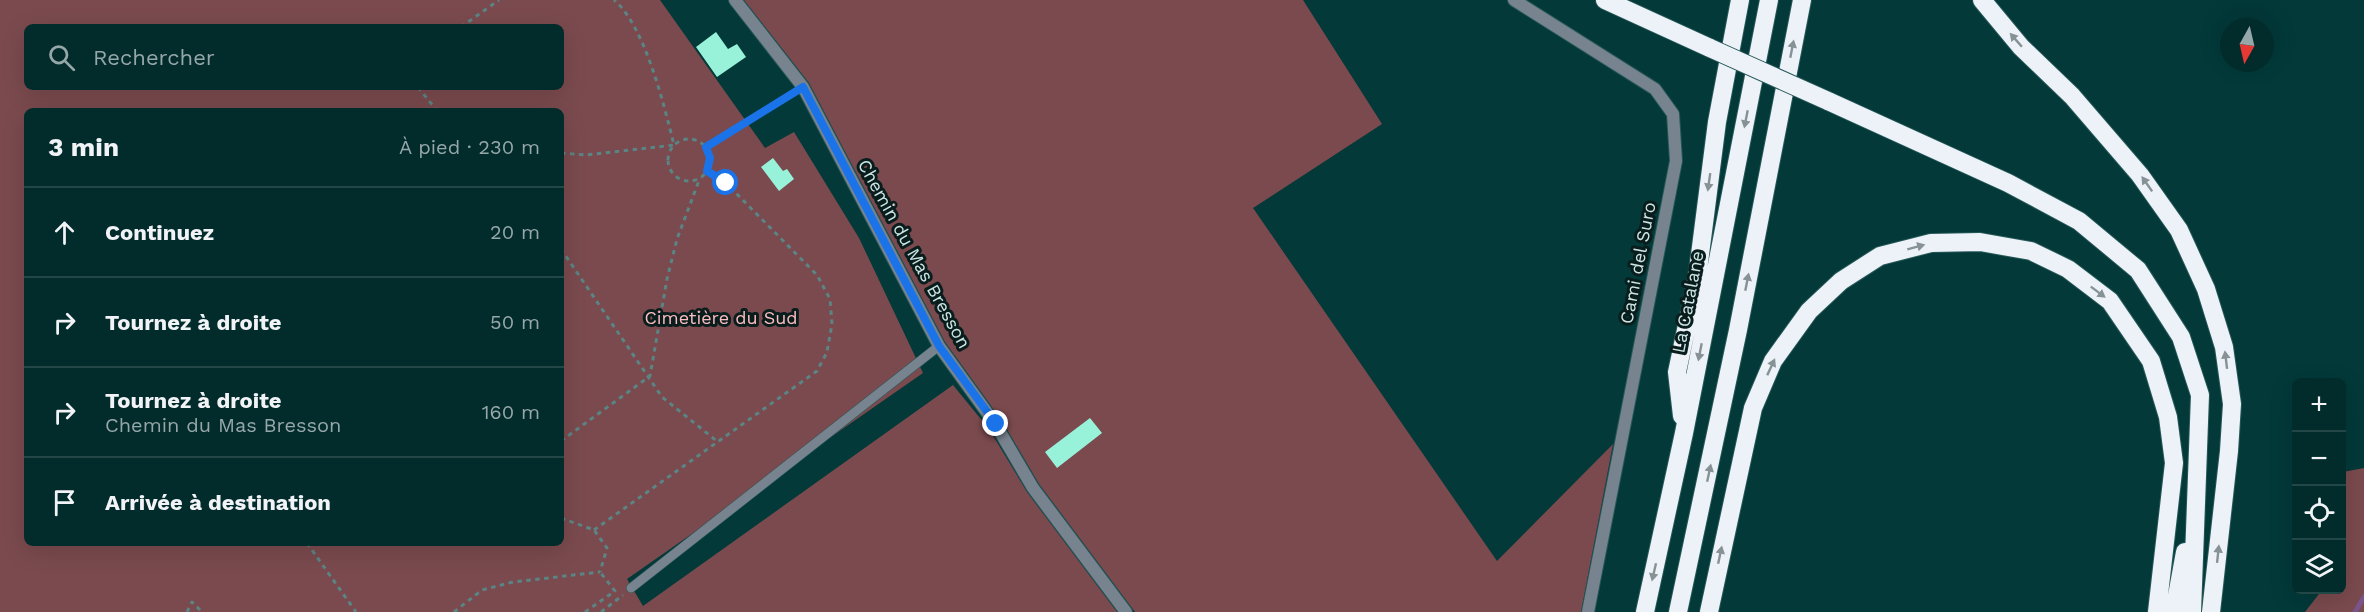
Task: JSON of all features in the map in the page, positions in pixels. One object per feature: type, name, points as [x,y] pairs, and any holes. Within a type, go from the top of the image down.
[{"type":"highway","points":[[1605,0],[2008,183],[2079,221],[2138,270],[2181,336],[2200,395],[2192,612]]},
{"type":"highway","points":[[1684,433],[1677,372],[1697,278],[1717,122],[1740,0]]},
{"type":"highway","name":"La Catalane","points":[[1645,612],[1684,433],[1769,0]]},
{"type":"highway","points":[[1678,612],[1738,330],[1802,0]]},
{"type":"highway","points":[[1982,0],[2021,46],[2072,96],[2140,175],[2179,230],[2206,289],[2224,347],[2232,404],[2211,612]]},
{"type":"highway","points":[[1709,612],[1753,408],[1773,361],[1809,310],[1841,281],[1880,256],[1931,243],[1980,242],[2031,251],[2068,269],[2110,301],[2151,361],[2168,417],[2174,464],[2157,612]]},
{"type":"highway","points":[[2174,612],[2196,497]]},
{"type":"street","name":"Chemin du Mas Bresson","points":[[735,0],[803,87],[939,346],[996,424],[1033,488],[1126,612]]},
{"type":"street","name":"Cami del Suro","points":[[1514,0],[1655,89],[1673,114],[1676,162],[1588,612]]},
{"type":"lane","points":[[631,588],[939,346]]},
{"type":"path","points":[[465,24],[499,0]]},
{"type":"path","points":[[614,0],[620,5],[644,46],[661,96],[674,144],[667,160],[669,170],[678,179],[688,182],[700,178]]},
{"type":"path","points":[[706,147],[803,87]]},
{"type":"path","points":[[420,90],[434,108]]},
{"type":"path","points":[[564,153],[585,155],[674,144],[682,139],[696,140],[706,147],[710,158],[707,171],[700,178],[677,239],[667,279],[650,376],[564,439]]},
{"type":"path","points":[[594,530],[818,371],[827,352],[832,324],[830,299],[817,275],[726,183],[707,171]]},
{"type":"path","points":[[564,253],[650,376],[662,397],[718,442]]},
{"type":"path","points":[[564,519],[594,530],[608,548],[600,572]]},
{"type":"path","points":[[309,546],[356,612]]},
{"type":"path","points":[[454,612],[482,590],[513,582],[600,572]]},
{"type":"path","points":[[585,612],[615,591],[600,572]]},
{"type":"path","points":[[601,612],[631,588]]},
{"type":"path","points":[[187,612],[192,602],[202,612]]},
{"type":"green space","name":"Cimetière du Sud","points":[[0,0],[660,0],[765,148],[794,132],[859,238],[923,373],[627,579],[643,606],[953,385],[989,429],[1027,492],[1117,612],[0,612]]},
{"type":"green space","points":[[744,0],[1303,0],[1382,124],[1253,208],[1497,561],[1613,444],[1581,612],[1135,612],[1039,484],[1002,421],[945,342],[809,83]]},
{"type":"green space","points":[[2364,468],[2364,612],[2305,612],[2319,594],[2346,594],[2346,471]]},
{"type":"building","points":[[716,32],[728,49],[737,44],[746,57],[717,77],[696,47]]},
{"type":"building","points":[[773,158],[783,171],[787,169],[794,179],[779,191],[761,167]]},
{"type":"building","points":[[1090,418],[1102,433],[1057,468],[1045,452]]},
{"type":"waterway","points":[[2355,612],[2364,597]]},
{"type":"route","points":[[726,183],[707,171],[710,158],[706,147],[803,87],[939,346],[996,424]]}]
